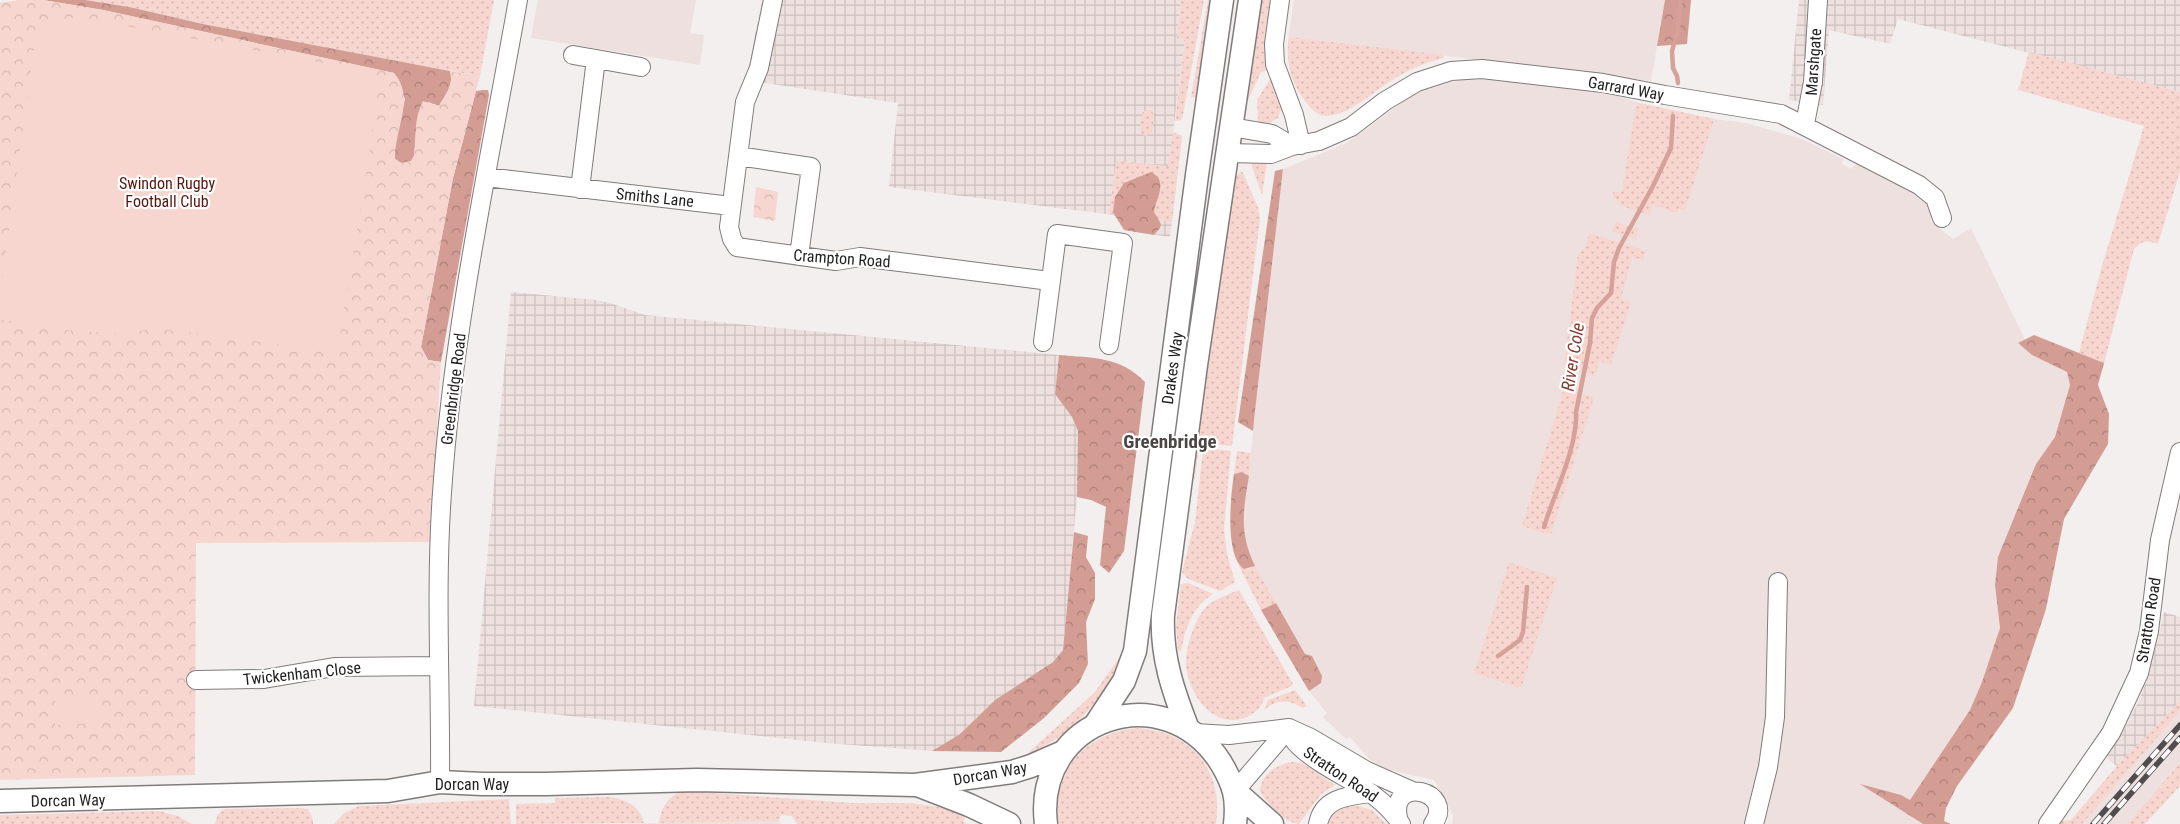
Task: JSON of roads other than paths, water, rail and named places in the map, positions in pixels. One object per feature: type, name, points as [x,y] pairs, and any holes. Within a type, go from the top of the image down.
[{"type":"main road","name":"Drakes Way","points":[[1095,725],[1124,681],[1135,651],[1200,148],[1222,0]]},
{"type":"main road","name":"Drakes Way","points":[[1192,731],[1173,689],[1168,669],[1162,631],[1163,615],[1196,365],[1250,0]]},
{"type":"main road","points":[[1204,123],[1231,127]]},
{"type":"main road","points":[[1200,148],[1227,153]]},
{"type":"main road","points":[[1046,824],[1044,805],[1048,784],[1063,752],[1081,734],[1095,725],[1119,716],[1143,714],[1167,719],[1192,731],[1214,753],[1235,791],[1272,824]]},
{"type":"main road","name":"Dorcan Way","points":[[0,801],[388,791],[440,782],[537,784],[696,780],[915,784],[1012,772],[1063,752]]},
{"type":"main road","name":"Dorcan Way","points":[[915,784],[969,805],[1009,824]]},
{"type":"main road","points":[[1235,791],[1235,824]]},
{"type":"street","name":"Greenbridge Road","points":[[440,782],[438,666],[439,547],[448,420],[458,341],[518,0]]},
{"type":"street","name":"Crampton Road","points":[[773,0],[758,68],[745,102],[731,206],[730,235],[737,246],[836,261],[860,257],[1050,281]]},
{"type":"street","points":[[1280,0],[1274,44],[1275,64],[1294,115],[1297,146]]},
{"type":"street","name":"Marshgate","points":[[1805,124],[1813,82],[1818,0]]},
{"type":"street","points":[[572,55],[640,66]]},
{"type":"street","points":[[580,189],[596,59]]},
{"type":"street","name":"Garrard Way","points":[[1227,153],[1271,154],[1319,140],[1345,130],[1401,91],[1435,75],[1466,69],[1532,73],[1771,111],[1805,124],[1919,185],[1935,198],[1942,218]]},
{"type":"street","points":[[1231,127],[1272,134],[1297,146]]},
{"type":"street","points":[[738,156],[811,167],[799,256]]},
{"type":"street","name":"Smiths Lane","points":[[486,177],[731,206]]},
{"type":"street","points":[[1043,342],[1057,234],[1123,243],[1110,344]]},
{"type":"street","name":"Stratton Road","points":[[2048,824],[2111,733],[2139,673],[2149,631],[2160,540],[2180,452]]},
{"type":"street","points":[[1754,824],[1768,767],[1775,717],[1778,582]]},
{"type":"street","name":"Twickenham Close","points":[[196,680],[264,679],[334,667],[438,666]]},
{"type":"street","points":[[1192,731],[1229,735],[1289,728]]},
{"type":"street","points":[[1235,791],[1289,728]]},
{"type":"street","name":"Stratton Road","points":[[1289,728],[1311,738],[1367,772],[1412,791],[1424,792],[1434,799],[1438,810],[1432,824]]},
{"type":"street","name":"Stratton Road","points":[[1289,728],[1294,741],[1303,749],[1372,793],[1400,821]]},
{"type":"street","name":"Stratton Road","points":[[1400,821],[1398,805],[1401,799],[1412,791]]},
{"type":"street","points":[[1318,824],[1323,810],[1333,801],[1372,793]]},
{"type":"waterway","name":"River Cole","points":[[1678,83],[1673,68],[1672,51],[1678,29],[1680,0]]},
{"type":"waterway","name":"River Cole","points":[[1544,527],[1573,440],[1576,412],[1590,343],[1592,318],[1597,308],[1611,293],[1614,262],[1619,248],[1653,186],[1671,148],[1673,116]]},
{"type":"waterway","name":"River Cole","points":[[1498,656],[1520,640],[1523,632],[1527,587]]},
{"type":"railway","points":[[2093,824],[2180,725]]},
{"type":"railway","points":[[2104,824],[2180,738]]},
{"type":"district","name":"Greenbridge","points":[[1170,441]]},
{"type":"park label","name":"Swindon Rugby Football Club","points":[[167,192]]}]
